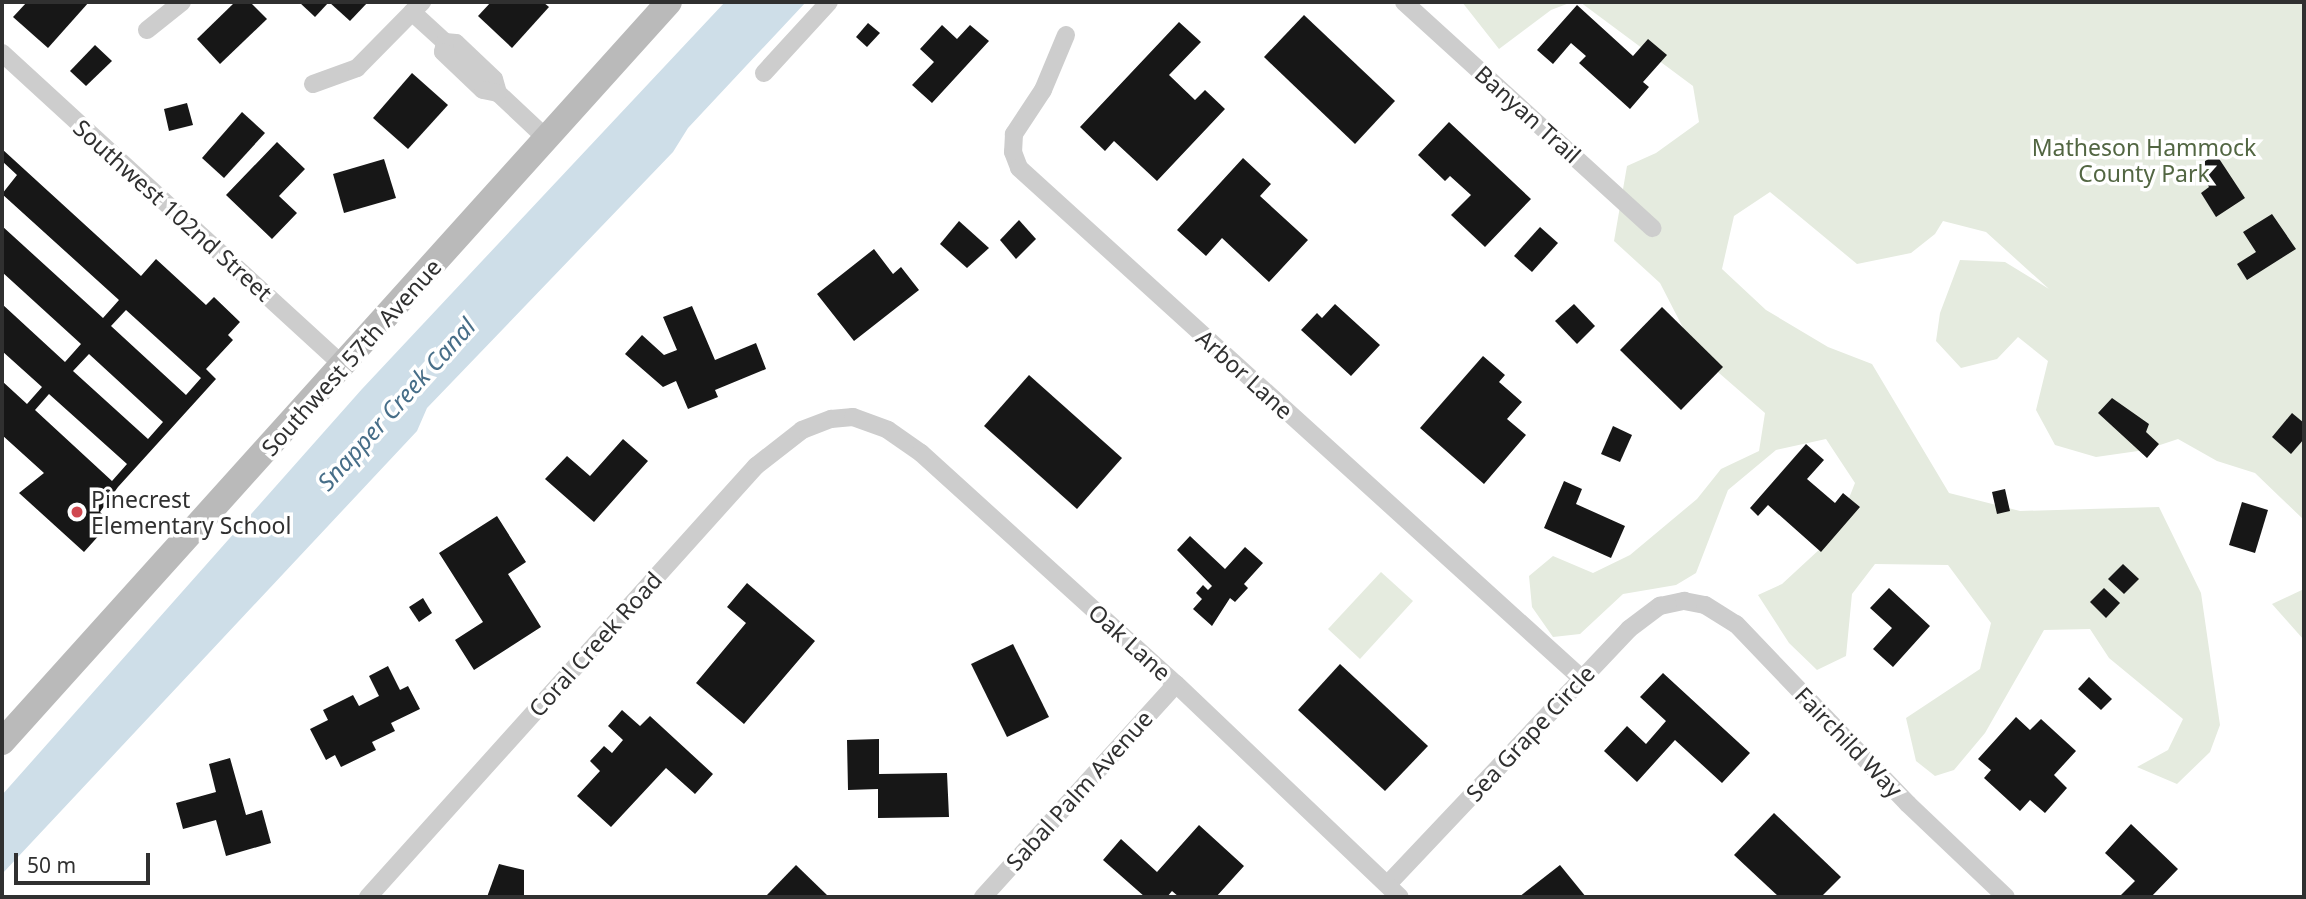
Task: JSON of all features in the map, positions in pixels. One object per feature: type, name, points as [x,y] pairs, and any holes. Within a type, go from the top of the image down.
[{"type":"main road","name":"Southwest 57th Avenue","points":[[2,742],[344,366],[669,2]]},
{"type":"street","points":[[147,30],[181,2]]},
{"type":"street","points":[[764,73],[829,2]]},
{"type":"street","name":"Banyan Trail","points":[[1404,2],[1652,228]]},
{"type":"street","points":[[313,84],[357,68],[417,7],[445,42],[456,43],[494,79],[498,93],[546,138]]},
{"type":"street","name":"Arbor Lane","points":[[1066,35],[1043,90],[1014,134],[1013,152],[1019,168],[1581,678]]},
{"type":"street","name":"Southwest 102nd Street","points":[[2,53],[344,366]]},
{"type":"street","name":"Oak Lane","points":[[841,417],[870,422],[921,453],[1176,684],[1394,891]]},
{"type":"street","name":"Coral Creek Road","points":[[368,897],[756,466],[794,435],[841,417]]},
{"type":"street","name":"Sea Grape Circle","points":[[1394,891],[1581,678],[1639,620],[1660,606],[1684,601]]},
{"type":"street","name":"Fairchild Way","points":[[1684,601],[1705,605],[1736,624],[1908,804],[2006,897]]},
{"type":"street","name":"Sabal Palm Avenue","points":[[984,897],[1176,684]]},
{"type":"green space","points":[[1462,2],[1572,2],[1551,10],[1499,49]]},
{"type":"green space","name":"Matheson Hammock County Park","points":[[1580,2],[2304,2],[2304,520],[2255,473],[2217,461],[2178,439],[2145,450],[2096,457],[2055,445],[2036,410],[2048,361],[2018,337],[1997,359],[1961,368],[1936,341],[1940,313],[1960,260],[2005,262],[2049,289],[1986,232],[1943,221],[1935,234],[1911,253],[1857,264],[1770,192],[1734,216],[1722,269],[1766,310],[1828,347],[1872,364],[1949,493],[2020,511],[2159,507],[2201,593],[2220,725],[2210,752],[2177,784],[2137,767],[2168,750],[2183,719],[2109,658],[2090,629],[2044,630],[1985,733],[1954,770],[1935,776],[1916,761],[1906,718],[1980,669],[1991,623],[1948,565],[1875,564],[1852,594],[1846,656],[1817,670],[1789,643],[1758,595],[1782,584],[1834,536],[1855,483],[1826,439],[1776,450],[1728,490],[1696,573],[1676,585],[1623,594],[1580,634],[1553,637],[1532,607],[1529,576],[1553,556],[1593,573],[1630,555],[1697,499],[1721,469],[1759,451],[1765,413],[1696,353],[1660,283],[1614,241],[1627,166],[1656,153],[1699,122],[1693,86]]},
{"type":"green space","points":[[1381,572],[1413,601],[1360,659],[1328,629]]},
{"type":"green space","points":[[2304,589],[2304,640],[2272,604]]},
{"type":"water","name":"Snapper Creek Canal","points":[[725,2],[806,2],[688,128],[673,152],[427,408],[417,431],[2,874],[2,795],[362,389]]},
{"type":"building","points":[[27,2],[89,2],[48,48],[13,17]]},
{"type":"building","points":[[235,2],[250,2],[267,19],[220,64],[197,39]]},
{"type":"building","points":[[299,2],[329,2],[315,17]]},
{"type":"building","points":[[329,2],[368,2],[350,21]]},
{"type":"building","points":[[491,2],[543,2],[549,7],[512,48],[478,16]]},
{"type":"building","points":[[1577,5],[1633,56],[1648,39],[1667,55],[1643,82],[1649,87],[1630,109],[1579,63],[1586,56],[1571,43],[1553,64],[1537,50]]},
{"type":"building","points":[[1304,15],[1395,101],[1355,144],[1264,57]]},
{"type":"building","points":[[1179,22],[1201,42],[1169,75],[1195,100],[1205,90],[1225,109],[1157,181],[1114,141],[1105,151],[1080,127]]},
{"type":"building","points":[[868,23],[880,33],[867,47],[856,37]]},
{"type":"building","points":[[942,25],[957,39],[970,25],[989,41],[932,103],[912,85],[934,62],[920,49]]},
{"type":"building","points":[[95,45],[112,61],[86,86],[70,71]]},
{"type":"building","points":[[412,73],[448,105],[408,149],[373,118]]},
{"type":"building","points":[[187,103],[193,125],[169,131],[164,109]]},
{"type":"building","points":[[242,112],[265,133],[224,178],[202,158]]},
{"type":"building","points":[[1449,122],[1531,199],[1485,247],[1451,215],[1471,195],[1450,176],[1445,181],[1418,155]]},
{"type":"building","points":[[277,142],[305,169],[279,196],[297,213],[272,239],[226,195]]},
{"type":"building","points":[[2,149],[141,276],[156,259],[206,305],[214,297],[240,322],[228,335],[233,340],[206,369],[216,379],[118,487],[100,512],[111,522],[84,552],[19,493],[44,473],[2,435],[2,381],[27,404],[42,387],[2,351],[2,304],[65,362],[81,344],[2,272],[2,226],[103,318],[119,300],[2,194],[17,175],[2,161]],"holes":[[[126,310],[201,378],[186,395],[111,326]],[[89,354],[163,422],[148,439],[73,371]],[[49,394],[127,464],[112,481],[35,410]]]},
{"type":"building","points":[[2216,154],[2245,198],[2216,217],[2201,193],[2209,187],[2196,167]]},
{"type":"building","points":[[1243,158],[1271,184],[1260,196],[1308,240],[1269,282],[1222,238],[1206,256],[1177,230]]},
{"type":"building","points":[[384,159],[396,198],[344,213],[333,174]]},
{"type":"building","points":[[2272,214],[2296,249],[2247,280],[2237,264],[2256,252],[2243,232]]},
{"type":"building","points":[[1019,220],[1036,239],[1016,259],[1000,240]]},
{"type":"building","points":[[959,221],[989,248],[967,268],[940,244]]},
{"type":"building","points":[[1540,227],[1558,243],[1532,272],[1514,256]]},
{"type":"building","points":[[874,249],[893,274],[901,267],[919,290],[854,341],[817,294]]},
{"type":"building","points":[[1335,304],[1380,345],[1351,376],[1301,330],[1317,313],[1322,318]]},
{"type":"building","points":[[1574,304],[1595,326],[1577,344],[1555,321]]},
{"type":"building","points":[[692,306],[715,360],[756,343],[766,369],[715,390],[718,397],[688,409],[676,381],[663,387],[625,354],[642,335],[664,355],[677,350],[663,317]]},
{"type":"building","points":[[1662,307],[1723,367],[1681,410],[1620,350]]},
{"type":"building","points":[[1483,356],[1505,375],[1499,382],[1522,402],[1507,419],[1526,435],[1484,484],[1420,428]]},
{"type":"building","points":[[1029,375],[1122,458],[1077,509],[984,426]]},
{"type":"building","points":[[2112,398],[2149,424],[2146,432],[2159,444],[2147,458],[2098,413]]},
{"type":"building","points":[[2292,413],[2304,423],[2304,439],[2291,454],[2272,437]]},
{"type":"building","points":[[1613,426],[1632,435],[1620,462],[1601,454]]},
{"type":"building","points":[[623,439],[648,461],[594,522],[545,479],[567,456],[590,476]]},
{"type":"building","points":[[1806,444],[1824,460],[1807,479],[1835,503],[1843,493],[1860,507],[1821,552],[1768,505],[1758,516],[1750,508]]},
{"type":"building","points":[[1564,481],[1582,489],[1576,504],[1625,526],[1611,558],[1544,528]]},
{"type":"building","points":[[2005,489],[2010,511],[1997,514],[1992,492]]},
{"type":"building","points":[[2242,502],[2268,510],[2255,553],[2229,545]]},
{"type":"building","points":[[497,516],[526,562],[508,574],[541,627],[474,670],[455,640],[483,622],[439,553]]},
{"type":"building","points":[[1190,536],[1225,569],[1245,547],[1263,563],[1244,584],[1248,588],[1235,602],[1230,598],[1212,626],[1193,609],[1202,599],[1196,593],[1203,585],[1208,590],[1212,586],[1177,550]]},
{"type":"building","points":[[2123,564],[2139,579],[2124,594],[2108,579]]},
{"type":"building","points":[[747,583],[815,641],[744,724],[696,683],[746,623],[727,607]]},
{"type":"building","points":[[1889,588],[1930,626],[1893,667],[1873,649],[1892,628],[1870,608]]},
{"type":"building","points":[[2104,588],[2120,603],[2106,618],[2090,602]]},
{"type":"building","points":[[423,598],[432,613],[419,622],[409,607]]},
{"type":"building","points":[[1013,644],[1049,717],[1007,737],[971,664]]},
{"type":"building","points":[[1340,664],[1428,746],[1385,791],[1298,710]]},
{"type":"building","points":[[388,666],[400,690],[408,686],[420,709],[391,723],[395,731],[372,742],[376,750],[341,767],[335,755],[326,760],[310,729],[328,720],[323,710],[353,695],[359,706],[379,696],[369,676]]},
{"type":"building","points":[[1663,673],[1750,753],[1722,783],[1675,740],[1637,782],[1604,751],[1627,726],[1646,744],[1666,721],[1640,697]]},
{"type":"building","points":[[2089,677],[2112,699],[2101,710],[2078,689]]},
{"type":"building","points":[[622,710],[640,726],[650,716],[713,774],[695,794],[666,768],[611,827],[577,796],[600,771],[590,761],[604,746],[612,753],[623,740],[608,726]]},
{"type":"building","points":[[2016,717],[2030,730],[2041,719],[2076,751],[2054,775],[2067,788],[2045,813],[2030,800],[2020,811],[1984,778],[1991,770],[1978,759]]},
{"type":"building","points":[[879,739],[879,774],[947,773],[949,817],[878,818],[878,789],[848,790],[847,740]]},
{"type":"building","points":[[230,758],[246,815],[262,810],[271,843],[226,856],[216,820],[183,829],[176,803],[216,792],[209,764]]},
{"type":"building","points":[[1774,813],[1841,877],[1821,897],[1779,897],[1734,855]]},
{"type":"building","points":[[2131,824],[2178,869],[2151,897],[2119,897],[2135,881],[2105,853]]},
{"type":"building","points":[[1199,825],[1244,866],[1216,897],[1179,897],[1172,891],[1167,897],[1145,897],[1103,860],[1121,839],[1157,872]]},
{"type":"building","points":[[499,864],[524,870],[524,897],[487,897]]},
{"type":"building","points":[[796,865],[829,897],[765,897]]},
{"type":"building","points":[[1560,865],[1586,897],[1519,897]]},
{"type":"place","name":"Pinecrest Elementary School","points":[[77,512]]}]
